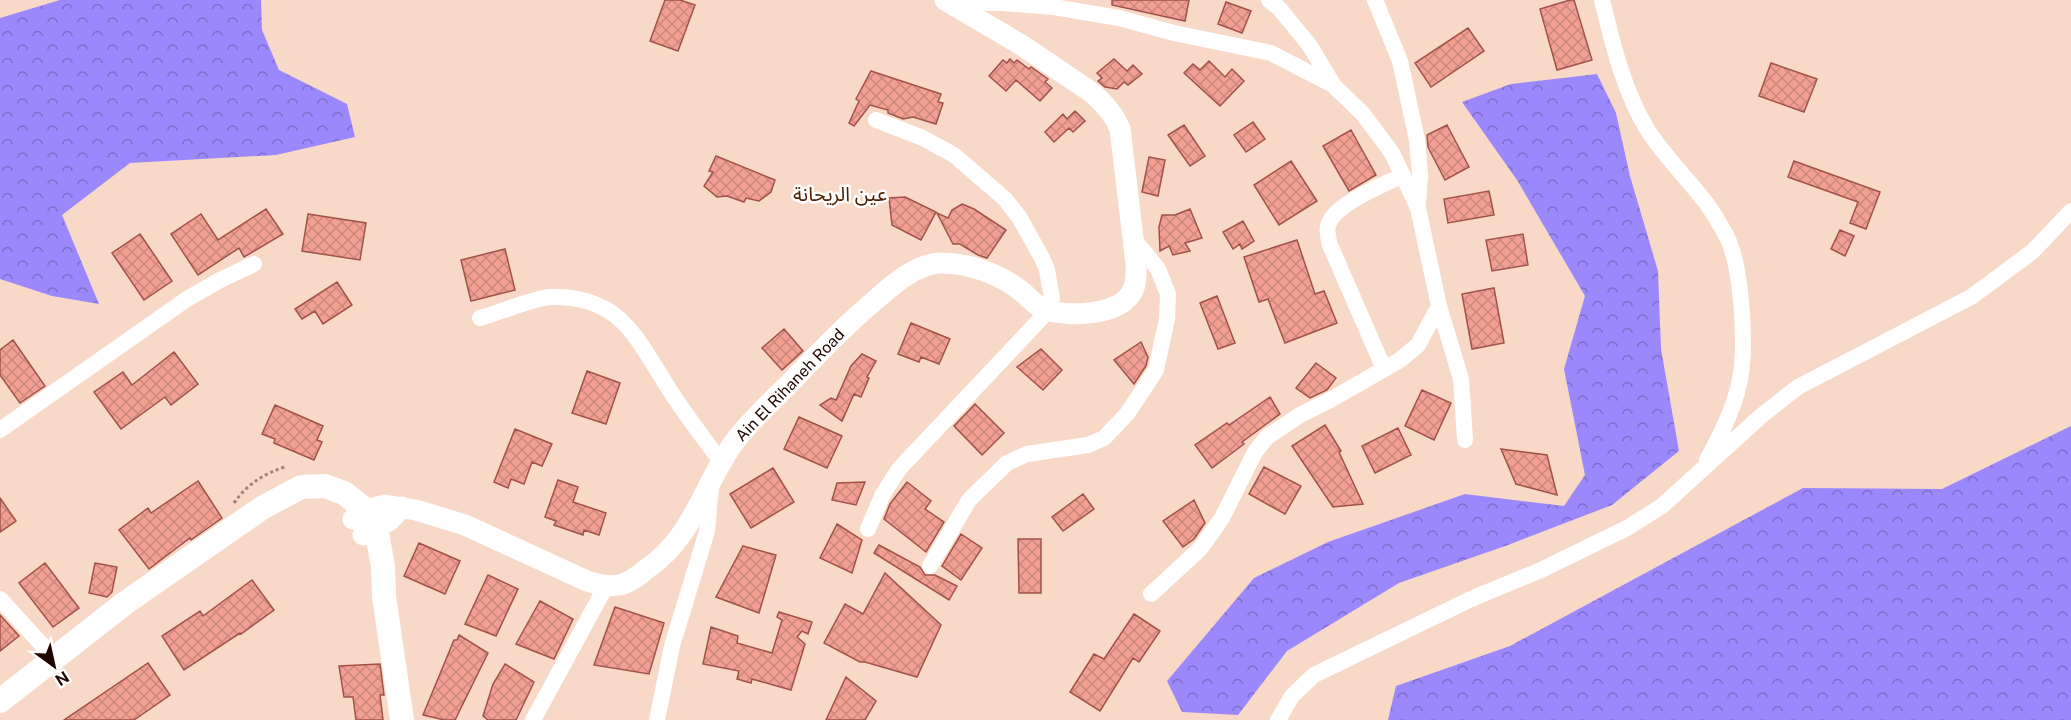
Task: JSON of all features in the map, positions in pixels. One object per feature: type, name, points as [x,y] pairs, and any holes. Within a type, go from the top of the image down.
[{"type":"main road","points":[[0,701],[125,603],[277,498],[302,487],[325,486],[344,493],[364,523],[383,566],[384,596],[402,720]]},
{"type":"street","points":[[1269,0],[1280,8],[1310,46],[1334,86]]},
{"type":"street","points":[[1375,0],[1400,61],[1417,140],[1420,175],[1418,208]]},
{"type":"street","points":[[1602,0],[1618,65],[1631,99],[1648,129],[1708,205],[1730,243],[1738,277],[1742,316],[1740,383],[1729,417],[1703,469]]},
{"type":"street","points":[[946,1],[1054,7],[1119,18],[1173,33],[1271,53],[1334,86],[1364,114],[1392,153],[1418,208],[1439,306],[1461,379],[1465,440]]},
{"type":"street","name":"Ain El Rihaneh Road","points":[[606,586],[620,585],[633,579],[654,564],[671,547],[684,531],[734,442],[821,350],[892,285],[918,269],[938,262],[954,263],[993,274],[1039,304],[1085,314],[1110,309],[1123,303],[1132,292],[1136,280],[1120,129],[1116,118],[1091,92],[1023,46],[946,1]]},
{"type":"street","points":[[868,529],[884,494],[899,469],[1039,304],[1047,270],[1019,217],[999,193],[954,155],[923,138],[876,120]]},
{"type":"street","points":[[1384,369],[1330,245],[1327,226],[1336,212],[1347,204],[1403,175]]},
{"type":"street","points":[[1278,720],[1292,696],[1314,675],[1471,599],[1541,570],[1627,528],[1662,506],[1761,416],[1798,387],[1971,297],[2032,252],[2071,211]]},
{"type":"street","points":[[930,566],[969,500],[1007,463],[1027,454],[1088,445],[1104,438],[1127,414],[1156,370],[1167,319],[1168,294],[1158,269],[1132,237]]},
{"type":"street","points":[[0,430],[187,299],[254,264]]},
{"type":"street","points":[[480,318],[547,297],[574,298],[600,306],[623,321],[640,342],[717,472],[707,531],[672,646],[657,720]]},
{"type":"street","points":[[1151,594],[1200,549],[1222,518],[1255,452],[1267,437],[1300,415],[1400,360],[1418,345],[1439,306]]},
{"type":"street","points":[[364,523],[390,520],[402,507],[465,525],[587,581],[606,586],[533,720]]},
{"type":"street","points":[[0,599],[55,659]]},
{"type":"green space","points":[[60,0],[261,0],[262,30],[279,70],[347,104],[355,137],[276,155],[130,163],[62,215],[99,304],[52,296],[0,279],[0,18]]},
{"type":"green space","points":[[1597,74],[1616,113],[1630,176],[1658,271],[1661,349],[1679,451],[1612,505],[1399,583],[1287,651],[1238,715],[1182,712],[1167,681],[1254,578],[1328,542],[1465,494],[1564,506],[1585,475],[1564,369],[1585,296],[1517,180],[1462,102],[1511,84]]},
{"type":"green space","points":[[2071,426],[2071,720],[1388,720],[1396,686],[1510,646],[1803,488],[1942,489]]},
{"type":"building","points":[[665,0],[680,0],[695,5],[678,51],[650,41]]},
{"type":"building","points":[[1112,0],[1189,0],[1185,21],[1112,5]]},
{"type":"building","points":[[1574,0],[1592,60],[1557,70],[1540,9]]},
{"type":"building","points":[[1226,2],[1251,11],[1242,33],[1218,24]]},
{"type":"building","points":[[1468,28],[1484,51],[1431,87],[1415,63]]},
{"type":"building","points":[[1010,59],[1014,63],[1017,60],[1029,69],[1031,67],[1048,79],[1045,82],[1052,88],[1040,101],[1016,80],[1006,91],[989,76],[1003,60],[1007,63]]},
{"type":"building","points":[[1114,59],[1127,71],[1133,65],[1142,74],[1128,85],[1124,82],[1117,89],[1105,87],[1098,81],[1102,78],[1097,73]]},
{"type":"building","points":[[1209,61],[1225,77],[1232,69],[1244,81],[1220,106],[1184,73],[1193,64],[1200,70]]},
{"type":"building","points":[[1771,63],[1817,79],[1804,112],[1759,96]]},
{"type":"building","points":[[871,71],[941,94],[938,102],[943,103],[936,124],[913,117],[903,119],[888,113],[888,110],[870,105],[854,126],[849,123],[859,101],[856,99]]},
{"type":"building","points":[[1075,111],[1085,121],[1073,132],[1069,128],[1054,142],[1045,132],[1063,114],[1067,119]]},
{"type":"building","points":[[1253,122],[1265,139],[1246,152],[1234,135]]},
{"type":"building","points":[[1184,125],[1205,156],[1190,166],[1168,135]]},
{"type":"building","points":[[1447,125],[1469,167],[1445,180],[1428,147],[1427,135]]},
{"type":"building","points":[[1351,130],[1376,175],[1349,191],[1323,146]]},
{"type":"building","points":[[716,156],[775,180],[771,192],[759,201],[746,198],[744,202],[727,196],[717,197],[704,186],[713,172],[709,171]]},
{"type":"building","points":[[1149,157],[1165,160],[1158,196],[1142,192]]},
{"type":"building","points":[[1291,161],[1317,201],[1279,225],[1254,185]]},
{"type":"building","points":[[1794,161],[1880,192],[1866,229],[1850,223],[1858,202],[1788,177]]},
{"type":"building","points":[[1489,191],[1494,215],[1448,223],[1444,199]]},
{"type":"building","points":[[905,197],[936,212],[921,240],[892,225],[889,198]]},
{"type":"building","points":[[962,204],[974,209],[1006,230],[987,258],[960,244],[953,244],[937,213],[948,218],[952,210]]},
{"type":"building","points":[[266,209],[283,234],[244,257],[239,248],[198,275],[171,234],[201,214],[218,240]]},
{"type":"building","points":[[1190,209],[1202,238],[1185,243],[1190,251],[1173,255],[1169,246],[1160,251],[1159,227],[1162,215],[1175,215]]},
{"type":"building","points":[[308,214],[366,223],[360,260],[302,251]]},
{"type":"building","points":[[1243,221],[1254,241],[1242,249],[1240,244],[1233,249],[1223,232]]},
{"type":"building","points":[[1840,230],[1854,236],[1845,256],[1831,249]]},
{"type":"building","points":[[140,234],[172,281],[144,300],[112,253]]},
{"type":"building","points":[[1523,234],[1528,265],[1492,271],[1486,240]]},
{"type":"building","points":[[1297,240],[1315,294],[1324,291],[1337,323],[1285,343],[1268,299],[1259,302],[1244,257]]},
{"type":"building","points":[[505,249],[515,290],[471,301],[461,260]]},
{"type":"building","points":[[337,282],[352,305],[323,324],[315,311],[302,319],[295,309]]},
{"type":"building","points":[[1494,288],[1504,343],[1472,349],[1462,294]]},
{"type":"building","points":[[1217,296],[1235,343],[1218,349],[1200,303]]},
{"type":"building","points":[[911,323],[950,339],[939,364],[921,357],[919,362],[898,354]]},
{"type":"building","points":[[784,329],[803,351],[782,370],[762,348]]},
{"type":"building","points":[[13,340],[45,386],[20,403],[0,375],[0,350]]},
{"type":"building","points":[[1141,342],[1148,357],[1146,366],[1134,384],[1114,360]]},
{"type":"building","points":[[1041,349],[1062,370],[1043,390],[1017,367]]},
{"type":"building","points":[[174,352],[198,384],[171,405],[165,397],[121,429],[94,392],[123,372],[132,385]]},
{"type":"building","points":[[862,354],[876,361],[867,377],[869,378],[861,397],[854,394],[842,421],[820,405],[831,398],[836,400],[851,366]]},
{"type":"building","points":[[1316,363],[1336,378],[1327,390],[1310,398],[1296,388]]},
{"type":"building","points":[[587,371],[620,383],[606,424],[572,413]]},
{"type":"building","points":[[1422,390],[1451,403],[1434,440],[1405,426]]},
{"type":"building","points":[[1270,397],[1280,414],[1212,468],[1195,445]]},
{"type":"building","points":[[975,404],[1004,433],[982,455],[954,426]]},
{"type":"building","points":[[275,405],[323,426],[317,440],[322,442],[314,460],[274,443],[275,439],[262,434]]},
{"type":"building","points":[[799,417],[842,436],[827,468],[784,449]]},
{"type":"building","points":[[1325,425],[1341,451],[1339,452],[1363,504],[1333,507],[1292,446]]},
{"type":"building","points":[[1398,428],[1411,455],[1375,473],[1362,446]]},
{"type":"building","points":[[515,429],[552,444],[542,466],[532,462],[524,484],[511,479],[508,488],[494,482]]},
{"type":"building","points":[[1501,449],[1547,455],[1557,495],[1516,484]]},
{"type":"building","points":[[1264,467],[1301,486],[1285,514],[1249,494]]},
{"type":"building","points":[[773,468],[794,502],[751,528],[730,494]]},
{"type":"building","points":[[558,480],[578,487],[573,502],[606,513],[599,535],[584,530],[583,535],[554,525],[556,521],[545,517]]},
{"type":"building","points":[[198,481],[222,518],[191,540],[190,538],[149,569],[119,530],[148,508],[151,513]]},
{"type":"building","points":[[865,482],[856,505],[832,500],[837,483]]},
{"type":"building","points":[[907,482],[931,501],[925,509],[944,522],[926,552],[884,519],[890,504]]},
{"type":"building","points":[[1083,494],[1094,509],[1063,531],[1052,517]]},
{"type":"building","points":[[0,498],[16,521],[0,532]]},
{"type":"building","points":[[1194,500],[1205,523],[1194,539],[1183,547],[1163,521]]},
{"type":"building","points":[[837,524],[862,540],[852,573],[820,558]]},
{"type":"building","points":[[961,534],[982,548],[961,580],[942,566]]},
{"type":"building","points":[[1018,539],[1041,539],[1041,593],[1019,593]]},
{"type":"building","points":[[419,543],[460,561],[445,594],[404,576]]},
{"type":"building","points":[[879,545],[920,567],[925,575],[935,575],[957,586],[949,600],[874,553]]},
{"type":"building","points":[[743,546],[776,555],[759,613],[716,597]]},
{"type":"building","points":[[45,563],[79,608],[53,627],[19,583]]},
{"type":"building","points":[[95,563],[117,567],[112,592],[107,597],[89,593]]},
{"type":"building","points":[[885,573],[941,625],[917,677],[860,662],[824,643],[845,604],[863,614]]},
{"type":"building","points":[[488,575],[518,589],[496,636],[465,624]]},
{"type":"building","points":[[252,580],[274,610],[184,670],[162,636],[200,611],[203,616]]},
{"type":"building","points":[[540,601],[573,619],[554,659],[516,644]]},
{"type":"building","points":[[615,607],[664,623],[649,674],[594,665]]},
{"type":"building","points":[[779,612],[812,622],[808,634],[802,631],[797,637],[805,644],[791,690],[752,679],[751,683],[737,679],[739,671],[703,664],[711,627],[738,636],[737,643],[772,653],[782,620],[777,617]]},
{"type":"building","points":[[1134,614],[1160,631],[1139,662],[1133,658],[1100,711],[1070,692],[1094,654],[1104,659]]},
{"type":"building","points":[[0,615],[19,636],[0,651]]},
{"type":"building","points":[[459,635],[488,653],[455,720],[423,715],[454,640],[457,640]]},
{"type":"building","points":[[148,663],[170,695],[134,720],[64,720]]},
{"type":"building","points":[[380,664],[384,695],[380,695],[383,720],[356,720],[353,697],[344,697],[339,666]]},
{"type":"building","points":[[505,664],[534,682],[516,720],[488,720],[483,716],[493,684]]},
{"type":"building","points":[[846,677],[876,701],[865,720],[826,720]]},
{"type":"district","name":"عين الريحانة","points":[[840,194]]}]
